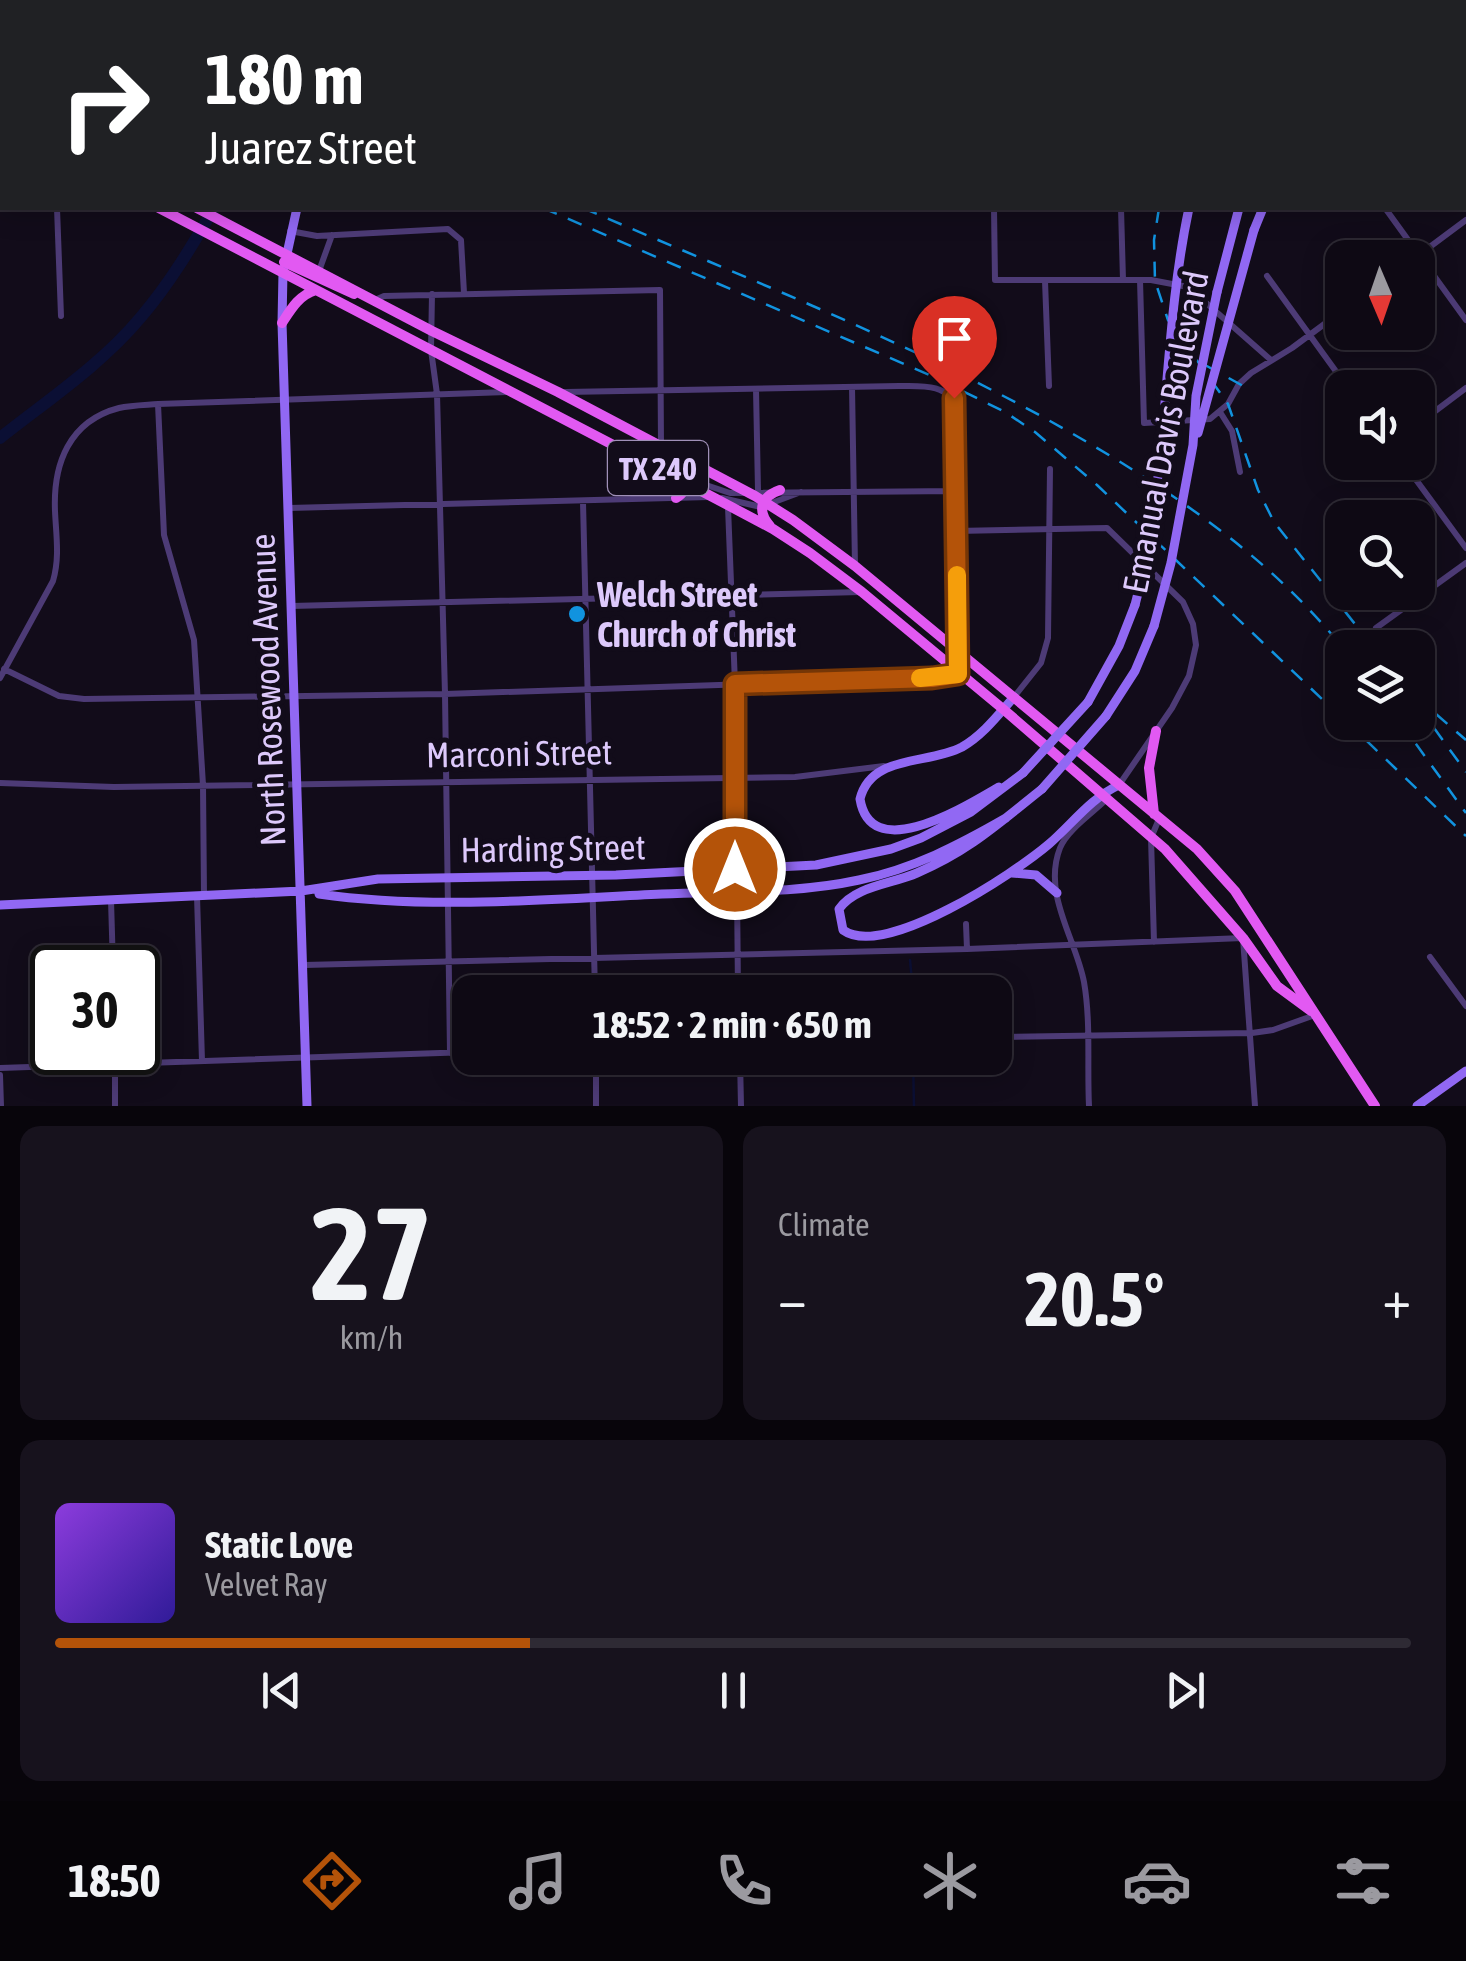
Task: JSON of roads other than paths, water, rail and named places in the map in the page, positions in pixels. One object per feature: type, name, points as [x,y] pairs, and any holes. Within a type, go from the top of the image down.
[{"type":"main road","name":"TX 240","points":[[163,210],[238,248],[319,271],[558,392],[760,500],[856,566],[1197,849],[1235,891],[1375,1106]]},
{"type":"main road","name":"TX 240","points":[[201,210],[244,231],[317,290],[773,529],[862,592],[1166,849],[1243,938],[1277,986],[1315,1015]]},
{"type":"main road","points":[[284,263],[345,292],[372,299]]},
{"type":"main road","points":[[282,323],[306,293],[317,290]]},
{"type":"main road","points":[[676,498],[688,484],[688,474],[677,455]]},
{"type":"main road","points":[[773,529],[762,517],[760,500],[780,490]]},
{"type":"main road","points":[[1156,731],[1150,801],[1157,817]]},
{"type":"street","points":[[57,210],[61,316]]},
{"type":"street","name":"North Rosewood Avenue","points":[[296,210],[284,263],[282,323],[307,1106]]},
{"type":"street","points":[[994,210],[995,280],[1140,280],[1194,290],[1271,360]]},
{"type":"street","points":[[1121,210],[1123,280]]},
{"type":"street","name":"Emanual Davis Boulevard","points":[[1023,773],[1088,702],[1119,646],[1135,605],[1155,512],[1167,368],[1189,210]]},
{"type":"street","name":"Emanual Davis Boulevard","points":[[1006,818],[1042,789],[1106,716],[1134,671],[1154,626],[1171,563],[1193,445],[1196,396],[1238,210]]},
{"type":"street","points":[[1193,445],[1262,210]]},
{"type":"street","points":[[1386,210],[1406,240]]},
{"type":"street","points":[[1435,243],[1466,220]]},
{"type":"street","points":[[290,231],[317,236],[442,228],[460,238],[464,293]]},
{"type":"street","points":[[319,271],[332,235]]},
{"type":"street","points":[[1267,276],[1335,370]]},
{"type":"street","points":[[1045,280],[1049,386]]},
{"type":"street","points":[[1140,280],[1144,423],[1210,419],[1220,412],[1239,384],[1325,324]]},
{"type":"street","points":[[1435,280],[1466,320]]},
{"type":"street","points":[[372,299],[432,294],[660,290],[661,447]]},
{"type":"street","points":[[160,1062],[450,1052],[446,694],[432,294]]},
{"type":"street","points":[[4,669],[60,696],[84,699],[446,694],[958,674],[954,398],[948,393],[924,386],[558,392]]},
{"type":"street","points":[[852,387],[856,566]]},
{"type":"street","points":[[1435,411],[1466,388]]},
{"type":"street","points":[[756,389],[760,500]]},
{"type":"street","points":[[0,678],[54,580],[58,565],[56,471],[70,440],[94,418],[119,408],[158,404],[514,392]]},
{"type":"street","points":[[158,404],[162,522],[194,640],[198,696],[203,785],[202,1061]]},
{"type":"street","points":[[1220,412],[1232,432],[1240,472]]},
{"type":"street","points":[[1014,697],[1041,663],[1048,638],[1050,469]]},
{"type":"street","points":[[1416,480],[1466,548]]},
{"type":"street","points":[[640,500],[701,481],[760,500]]},
{"type":"street","points":[[780,490],[956,490]]},
{"type":"street","points":[[289,508],[713,497],[760,500],[801,492]]},
{"type":"street","points":[[582,502],[595,975]]},
{"type":"street","points":[[728,506],[735,684],[738,975]]},
{"type":"street","points":[[956,531],[1101,527],[1119,538],[1182,602],[1193,624],[1193,666],[1119,785],[1010,873],[934,915],[886,933],[858,937],[850,935],[840,924],[839,909],[850,896],[916,874],[958,854],[1006,818]]},
{"type":"street","points":[[1376,628],[1466,563]]},
{"type":"street","points":[[291,606],[862,592]]},
{"type":"street","name":"Marconi Street","points":[[0,783],[114,787],[795,777],[924,760],[965,745],[1014,697]]},
{"type":"street","points":[[895,764],[871,776],[860,799],[871,824],[890,831],[946,815],[1023,773]]},
{"type":"street","name":"Harding Street","points":[[0,904],[301,892],[378,879],[816,865],[891,849],[971,812],[1023,773]]},
{"type":"street","points":[[1089,1106],[1085,990],[1073,945],[1062,922],[1057,859],[1062,842],[1104,796]]},
{"type":"street","points":[[1154,942],[1150,838],[1157,817]]},
{"type":"street","name":"Harding Street","points":[[301,892],[380,900],[447,900],[831,886],[887,874],[954,848],[1006,818]]},
{"type":"street","points":[[1010,873],[1036,875],[1057,893]]},
{"type":"street","points":[[112,900],[113,945]]},
{"type":"street","points":[[966,924],[967,949]]},
{"type":"street","points":[[304,965],[967,949],[1243,938],[1255,1106]]},
{"type":"street","points":[[1430,957],[1466,1006]]},
{"type":"street","points":[[1012,1036],[1252,1033],[1315,1015]]},
{"type":"street","points":[[0,1106],[0,1072],[30,1070]]},
{"type":"street","points":[[1418,1106],[1466,1072]]},
{"type":"street","points":[[114,1106],[115,1075]]},
{"type":"street","points":[[596,1075],[596,1106]]},
{"type":"street","points":[[740,1075],[741,1106]]},
{"type":"waterway","points":[[0,438],[74,381],[126,334],[171,278],[213,210]]},
{"type":"waterway","points":[[910,960],[911,975]]},
{"type":"waterway","points":[[913,1075],[914,1106]]},
{"type":"railway","points":[[548,210],[934,377],[1005,412],[1097,485],[1325,702]]},
{"type":"railway","points":[[588,210],[855,325],[1053,423],[1117,460],[1209,522],[1266,568],[1328,630]]},
{"type":"railway","points":[[1159,210],[1154,240],[1155,281],[1168,320],[1228,404],[1258,490],[1274,522],[1360,630]]},
{"type":"railway","points":[[1205,365],[1245,387]]},
{"type":"railway","points":[[1436,714],[1466,740]]},
{"type":"railway","points":[[1435,729],[1466,772]]},
{"type":"railway","points":[[1366,740],[1466,836]]},
{"type":"railway","points":[[1413,740],[1466,813]]},
{"type":"place","name":"Welch Street Church of Christ","points":[[577,614]]}]
